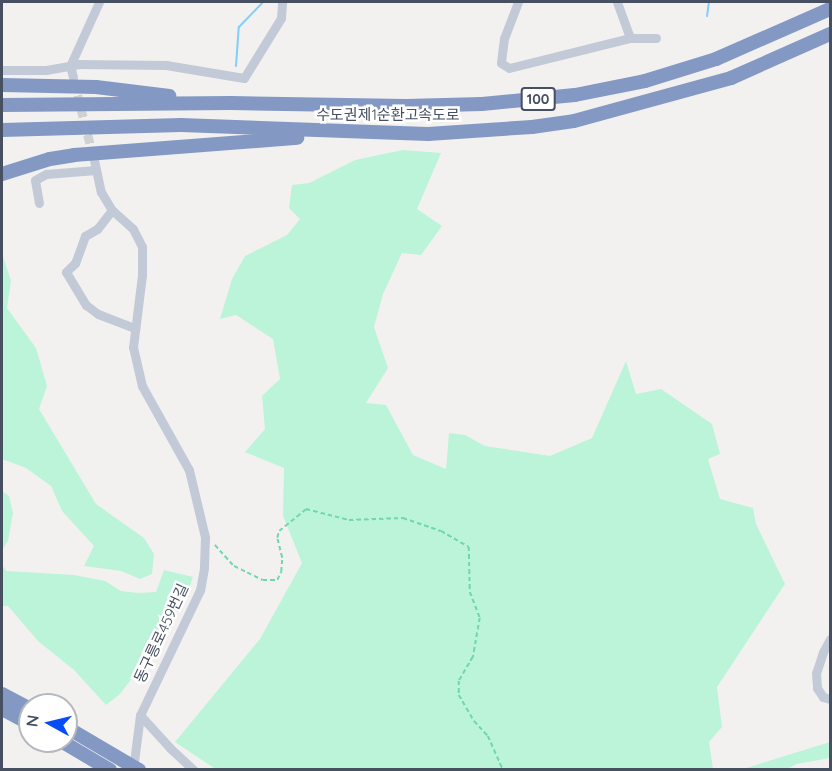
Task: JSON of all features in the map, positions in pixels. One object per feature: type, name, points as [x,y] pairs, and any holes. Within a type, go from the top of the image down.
[{"type":"highway","name":"수도권제1순환고속도로","points":[[2,105],[482,104],[574,95],[645,81],[716,59],[831,9]]},
{"type":"highway","name":"수도권제1순환고속도로","points":[[2,130],[181,125],[350,133],[428,134],[574,121],[731,78],[831,34]]},
{"type":"highway","points":[[2,84],[96,87],[231,103]]},
{"type":"highway","points":[[2,174],[50,159],[74,155],[350,133]]},
{"type":"highway","points":[[2,694],[18,703]]},
{"type":"highway","points":[[2,709],[18,718]]},
{"type":"highway","points":[[78,735],[139,770]]},
{"type":"highway","points":[[78,751],[110,770]]},
{"type":"street","points":[[73,77],[70,66],[99,2]]},
{"type":"street","points":[[2,70],[46,70],[79,64],[166,65],[244,78],[281,18],[282,2]]},
{"type":"street","points":[[518,2],[504,38],[501,63],[509,68],[630,38],[656,39]]},
{"type":"street","points":[[616,2],[630,38]]},
{"type":"street","name":"동구릉로459번길","points":[[94,160],[101,192],[112,210],[133,229],[142,248],[142,275],[133,347],[142,386],[189,470],[205,537],[204,568],[200,590],[140,715],[133,770]]},
{"type":"street","points":[[39,203],[35,180],[46,174],[96,170]]},
{"type":"street","points":[[112,210],[97,229],[86,236],[75,263],[66,272],[86,305],[98,314],[135,328]]},
{"type":"street","points":[[831,639],[823,652],[816,673],[817,688],[824,697],[831,699]]},
{"type":"street","points":[[140,715],[194,770]]},
{"type":"path","points":[[205,537],[234,566],[263,580],[277,580],[281,572],[282,558],[277,538],[279,531],[306,509],[349,520],[403,518],[441,531],[469,547],[470,592],[480,618],[473,657],[459,681],[459,695],[474,721],[488,736],[503,770]]},
{"type":"green space","points":[[403,150],[441,153],[417,209],[442,226],[421,255],[402,253],[383,294],[374,327],[388,368],[366,403],[386,405],[413,455],[446,469],[449,433],[465,435],[485,446],[550,456],[592,438],[626,361],[636,394],[661,389],[712,424],[720,454],[708,459],[720,499],[753,508],[756,524],[785,584],[717,687],[722,727],[709,742],[713,769],[214,768],[175,742],[260,639],[302,563],[283,516],[284,468],[245,452],[265,429],[262,396],[280,379],[273,339],[236,315],[220,319],[232,279],[245,256],[287,235],[300,219],[289,208],[292,185],[309,183],[355,160]]},
{"type":"green space","points":[[2,253],[11,281],[7,308],[36,348],[47,386],[39,409],[96,504],[144,538],[154,554],[152,574],[140,579],[121,571],[84,566],[94,546],[62,511],[51,486],[26,468],[2,459]]},
{"type":"green space","points":[[2,491],[9,496],[13,513],[8,541],[2,550]]},
{"type":"green space","points":[[2,564],[6,571],[74,575],[105,581],[121,591],[138,593],[156,592],[164,570],[193,577],[184,602],[155,639],[133,677],[120,694],[106,705],[74,670],[38,641],[8,606],[2,606]]},
{"type":"green space","points":[[830,742],[830,758],[797,764],[787,769],[743,769]]},
{"type":"waterway","points":[[236,66],[239,27],[263,2]]},
{"type":"waterway","points":[[707,16],[709,2]]},
{"type":"tunnel","points":[[74,82],[94,159]]}]
